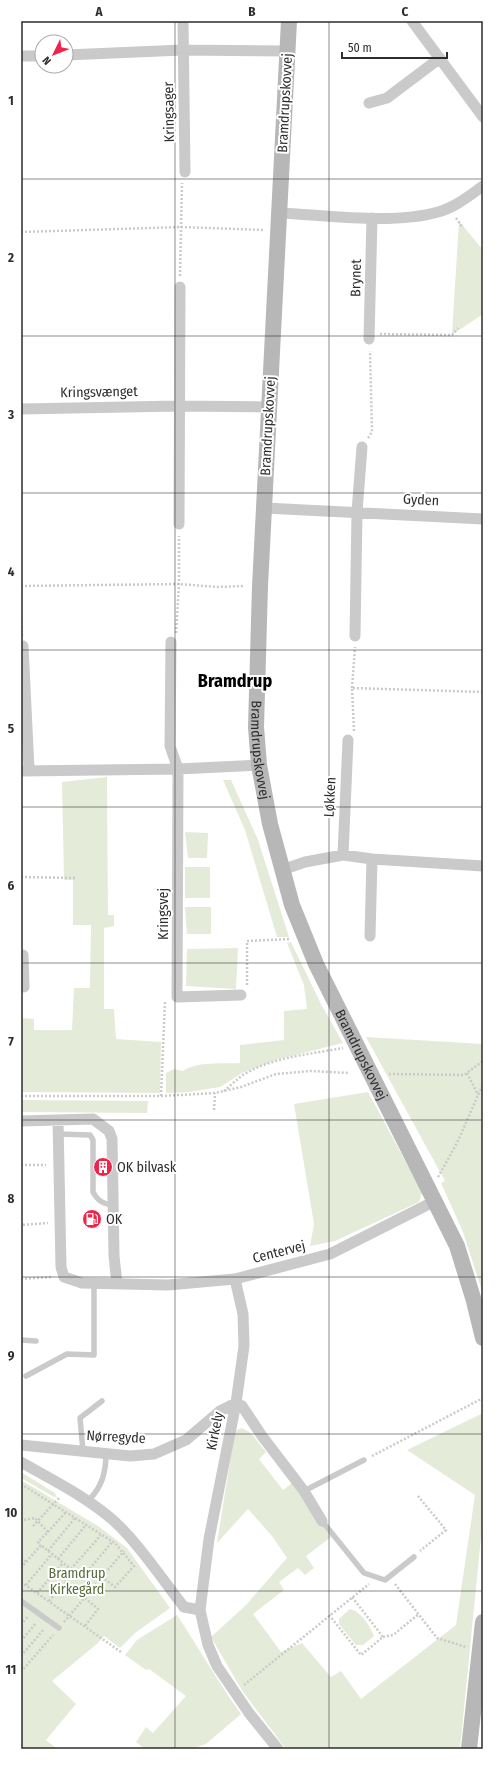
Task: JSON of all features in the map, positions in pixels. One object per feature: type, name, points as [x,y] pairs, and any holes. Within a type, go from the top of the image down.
[{"type":"street","name":"Kringsager","points":[[183,21],[185,172]]},
{"type":"street","name":"Bramdrupskovvej","points":[[289,21],[260,586],[256,727],[263,797],[292,905],[316,964],[457,1246],[474,1301],[483,1338]]},
{"type":"street","points":[[412,21],[483,117]]},
{"type":"street","points":[[74,55],[183,50],[287,51]]},
{"type":"street","points":[[21,56],[34,56]]},
{"type":"street","points":[[369,103],[387,98],[440,58]]},
{"type":"street","points":[[279,213],[372,218],[415,216],[439,212],[463,201],[483,186]]},
{"type":"street","name":"Brynet","points":[[370,336],[372,218]]},
{"type":"street","points":[[178,524],[180,287]]},
{"type":"street","name":"Kringsvænget","points":[[21,409],[178,406],[269,407]]},
{"type":"street","points":[[355,636],[357,512],[362,447]]},
{"type":"street","name":"Gyden","points":[[265,508],[483,519]]},
{"type":"street","name":"Kringsvej","points":[[171,642],[170,746],[178,769],[178,997]]},
{"type":"street","points":[[23,646],[25,770],[178,769],[259,765]]},
{"type":"street","name":"Løkken","points":[[343,855],[348,740]]},
{"type":"street","points":[[282,870],[305,862],[343,855],[372,859],[483,866]]},
{"type":"street","points":[[370,936],[372,859]]},
{"type":"street","points":[[21,955],[23,955],[24,987]]},
{"type":"street","points":[[178,997],[241,995]]},
{"type":"street","points":[[21,1121],[94,1119],[109,1131],[112,1139],[113,1205],[117,1284]]},
{"type":"street","points":[[58,1121],[60,1223],[62,1267],[64,1277]]},
{"type":"street","name":"Centervej","points":[[64,1277],[82,1283],[168,1285],[235,1279],[330,1254],[435,1201]]},
{"type":"street","points":[[235,1279],[243,1314],[244,1346],[236,1403]]},
{"type":"street","name":"Nørregyde","points":[[21,1445],[130,1456],[154,1454],[186,1440],[220,1411],[236,1403]]},
{"type":"street","name":"Kirkely","points":[[278,1749],[217,1666],[208,1645],[200,1610],[209,1539],[236,1403],[242,1406],[262,1436],[304,1491],[322,1521]]},
{"type":"street","points":[[21,1462],[88,1502],[114,1521],[132,1541],[184,1607],[200,1610]]},
{"type":"street","points":[[469,1749],[480,1693],[480,1652],[483,1622]]},
{"type":"lane","points":[[59,1134],[90,1135],[93,1140],[93,1192],[98,1200],[105,1204],[113,1205]]},
{"type":"lane","points":[[26,1376],[67,1354],[94,1355],[94,1283]]},
{"type":"lane","points":[[21,1340],[36,1341]]},
{"type":"lane","points":[[83,1451],[80,1418],[102,1401]]},
{"type":"lane","points":[[88,1502],[97,1492],[103,1480],[106,1467],[106,1453]]},
{"type":"lane","points":[[304,1491],[364,1460]]},
{"type":"lane","points":[[322,1521],[364,1573],[385,1580],[414,1557]]},
{"type":"lane","points":[[21,1601],[59,1628]]},
{"type":"path","points":[[180,287],[182,184],[185,172]]},
{"type":"path","points":[[21,232],[181,227],[278,230]]},
{"type":"path","points":[[362,447],[372,432],[370,336],[452,335],[458,328]]},
{"type":"path","points":[[171,642],[177,631],[179,584],[178,524]]},
{"type":"path","points":[[21,586],[179,584],[217,587],[260,586]]},
{"type":"path","points":[[21,618],[23,646]]},
{"type":"path","points":[[348,740],[354,730],[352,688],[355,636]]},
{"type":"path","points":[[352,688],[483,692]]},
{"type":"path","points":[[21,877],[75,878]]},
{"type":"path","points":[[241,995],[247,996],[247,941],[306,938]]},
{"type":"path","points":[[161,1096],[165,998],[178,997]]},
{"type":"path","points":[[222,1092],[244,1075],[268,1064],[290,1058],[358,1046]]},
{"type":"path","points":[[389,1074],[464,1075],[483,1061]]},
{"type":"path","points":[[21,1096],[161,1096],[215,1094],[276,1074],[310,1071],[349,1073]]},
{"type":"path","points":[[467,1073],[478,1095]]},
{"type":"path","points":[[427,1185],[438,1177],[457,1144],[483,1084]]},
{"type":"path","points":[[214,1110],[215,1094]]},
{"type":"path","points":[[21,1165],[59,1165]]},
{"type":"path","points":[[21,1235],[21,1225],[60,1223]]},
{"type":"path","points":[[21,1279],[64,1277]]},
{"type":"path","points":[[364,1460],[483,1398]]},
{"type":"path","points":[[21,1484],[112,1542],[124,1552],[134,1566],[115,1587],[102,1577]]},
{"type":"path","points":[[414,1557],[446,1530],[418,1496]]},
{"type":"path","points":[[33,1526],[54,1504]]},
{"type":"path","points":[[66,1512],[38,1542],[93,1588]]},
{"type":"path","points":[[21,1518],[23,1520],[35,1518],[48,1532]]},
{"type":"path","points":[[48,1551],[75,1518]]},
{"type":"path","points":[[58,1559],[86,1525]]},
{"type":"path","points":[[49,1601],[101,1535]]},
{"type":"path","points":[[21,1672],[132,1541]]},
{"type":"path","points":[[82,1578],[112,1542]]},
{"type":"path","points":[[21,1568],[41,1545]]},
{"type":"path","points":[[26,1585],[52,1554]]},
{"type":"path","points":[[21,1558],[26,1562]]},
{"type":"path","points":[[37,1593],[63,1563]]},
{"type":"path","points":[[235,1692],[377,1577]]},
{"type":"path","points":[[385,1580],[395,1584],[437,1638],[480,1652]]},
{"type":"path","points":[[21,1582],[121,1652]]},
{"type":"path","points":[[352,1597],[383,1637]]},
{"type":"path","points":[[85,1598],[98,1609],[85,1626]]},
{"type":"path","points":[[329,1615],[361,1655],[383,1637],[392,1635],[418,1614]]},
{"type":"path","points":[[21,1641],[43,1616]]},
{"type":"path","points":[[21,1656],[50,1622]]},
{"type":"green space","points":[[459,221],[483,250],[483,314],[452,335]]},
{"type":"green space","points":[[107,777],[108,915],[114,915],[114,926],[104,928],[104,1009],[114,1009],[116,1039],[161,1042],[160,1093],[21,1092],[21,1018],[34,1019],[34,1030],[72,1030],[74,988],[90,988],[91,925],[73,925],[73,880],[64,880],[62,782]]},
{"type":"green space","points":[[223,780],[231,780],[258,840],[289,937],[277,937],[245,830]]},
{"type":"green space","points":[[185,832],[208,833],[207,858],[188,858]]},
{"type":"green space","points":[[185,867],[210,867],[210,898],[185,898]]},
{"type":"green space","points":[[185,907],[211,907],[211,934],[187,934]]},
{"type":"green space","points":[[291,942],[321,1004],[343,1043],[279,1059],[242,1073],[220,1087],[189,1092],[166,1093],[166,1073],[174,1069],[183,1071],[203,1064],[240,1063],[240,1045],[284,1040],[284,1011],[307,1009],[304,985],[287,943]]},
{"type":"green space","points":[[238,948],[236,989],[186,986],[187,949]]},
{"type":"green space","points":[[366,1037],[483,1044],[483,1294],[463,1232],[441,1183],[445,1181]]},
{"type":"green space","points":[[368,1092],[422,1192],[419,1202],[335,1241],[310,1246],[314,1224],[294,1104]]},
{"type":"green space","points":[[21,1100],[148,1101],[147,1113],[21,1112]]},
{"type":"green space","points":[[483,1413],[483,1517],[460,1749],[286,1749],[243,1692],[211,1637],[246,1605],[287,1558],[272,1536],[248,1509],[217,1543],[235,1431],[242,1428],[251,1433],[266,1452],[259,1459],[283,1490],[292,1483],[331,1537],[306,1556],[314,1568],[305,1575],[298,1568],[279,1582],[284,1590],[253,1614],[281,1652],[302,1643],[331,1677],[341,1671],[361,1699],[456,1625],[475,1495],[407,1450]]},
{"type":"green space","points":[[21,1472],[55,1493],[57,1497],[54,1497],[21,1478]]},
{"type":"green space","name":"Bramdrup Kirkegård","points":[[21,1480],[98,1526],[127,1548],[170,1608],[135,1633],[120,1648],[104,1636],[98,1643],[52,1681],[76,1704],[46,1740],[57,1749],[21,1749]]},
{"type":"green space","points":[[350,1609],[362,1616],[374,1636],[363,1645],[356,1645],[339,1624],[339,1619]]},
{"type":"green space","points":[[177,1615],[224,1690],[241,1714],[206,1744],[191,1749],[145,1749],[136,1742],[146,1727],[153,1733],[186,1696],[149,1669],[146,1670],[125,1655],[137,1640]]},
{"type":"place","name":"OK bilvask","points":[[103,1167]]},
{"type":"place","name":"OK","points":[[92,1219]]},
{"type":"district","name":"Bramdrup","points":[[235,681]]}]
